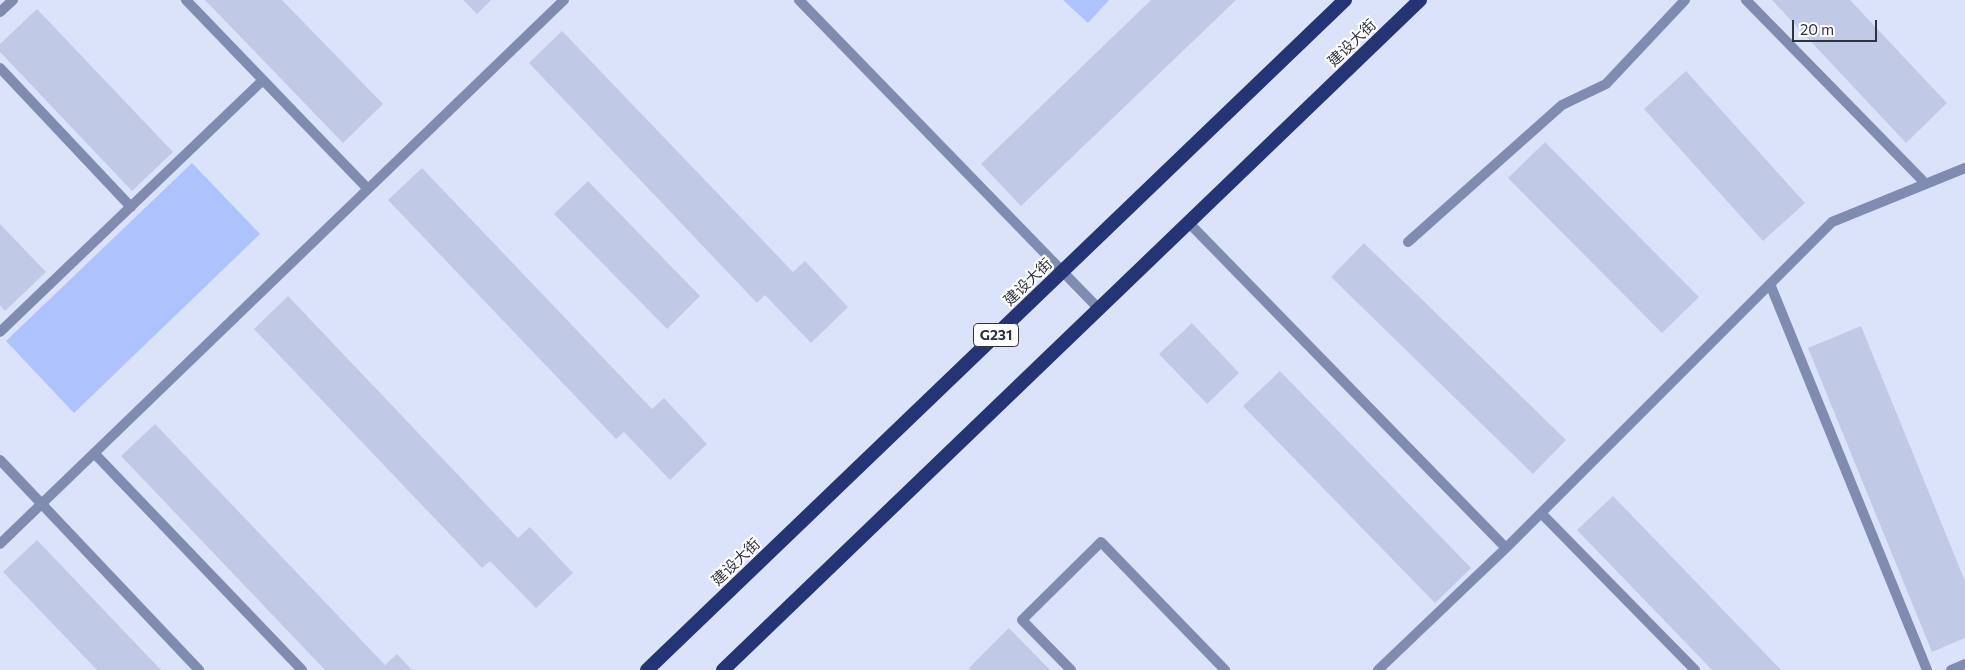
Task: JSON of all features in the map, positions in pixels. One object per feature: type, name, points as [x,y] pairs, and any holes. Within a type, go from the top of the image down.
[{"type":"highway","name":"建设大街","points":[[647,670],[1344,0]]},
{"type":"highway","name":"建设大街","points":[[723,670],[1420,0]]},
{"type":"street","points":[[0,12],[13,0]]},
{"type":"street","points":[[186,0],[368,189]]},
{"type":"street","points":[[0,544],[564,0]]},
{"type":"street","points":[[799,0],[1099,309]]},
{"type":"street","points":[[1408,242],[1562,105],[1606,84],[1685,0]]},
{"type":"street","points":[[1746,0],[1926,184]]},
{"type":"street","points":[[0,68],[131,206]]},
{"type":"street","points":[[0,332],[263,80]]},
{"type":"street","points":[[1378,670],[1506,548],[1832,222],[1965,168]]},
{"type":"street","points":[[1189,223],[1506,548]]},
{"type":"street","points":[[1770,284],[1927,670]]},
{"type":"street","points":[[94,453],[302,670]]},
{"type":"street","points":[[0,460],[199,670]]},
{"type":"street","points":[[1540,513],[1695,670]]},
{"type":"street","points":[[1071,670],[1022,620],[1102,542],[1226,670]]},
{"type":"street","points":[[1951,670],[1965,664]]},
{"type":"shaded area","points":[[1063,0],[1109,0],[1088,23]]},
{"type":"shaded area","points":[[192,163],[260,234],[74,413],[6,341]]},
{"type":"building","points":[[205,0],[282,0],[383,104],[343,143]]},
{"type":"building","points":[[463,0],[491,0],[477,14]]},
{"type":"building","points":[[1151,0],[1236,0],[1021,206],[981,164]]},
{"type":"building","points":[[1772,0],[1850,0],[1947,103],[1906,143]]},
{"type":"building","points":[[37,9],[173,152],[132,191],[0,52],[0,44]]},
{"type":"building","points":[[562,31],[793,272],[805,261],[848,307],[811,343],[765,295],[757,303],[529,63]]},
{"type":"building","points":[[1686,71],[1805,203],[1763,241],[1644,109]]},
{"type":"building","points":[[1545,142],[1699,297],[1662,333],[1508,178]]},
{"type":"building","points":[[422,168],[652,409],[664,398],[707,444],[670,480],[624,432],[616,439],[388,200]]},
{"type":"building","points":[[588,181],[700,296],[667,329],[554,214]]},
{"type":"building","points":[[0,224],[46,272],[5,311],[0,305]]},
{"type":"building","points":[[1364,243],[1566,440],[1533,474],[1331,277]]},
{"type":"building","points":[[288,296],[518,538],[530,527],[573,573],[536,608],[490,561],[482,568],[254,329]]},
{"type":"building","points":[[1192,323],[1239,373],[1207,404],[1159,354]]},
{"type":"building","points":[[1861,326],[1965,581],[1965,638],[1932,652],[1808,348]]},
{"type":"building","points":[[1280,371],[1471,568],[1435,603],[1243,406]]},
{"type":"building","points":[[155,424],[385,665],[397,654],[412,670],[325,670],[121,456]]},
{"type":"building","points":[[1613,496],[1781,670],[1712,670],[1577,530]]},
{"type":"building","points":[[37,540],[161,670],[97,670],[3,572]]},
{"type":"building","points":[[1009,628],[1050,670],[971,670],[969,668]]}]
